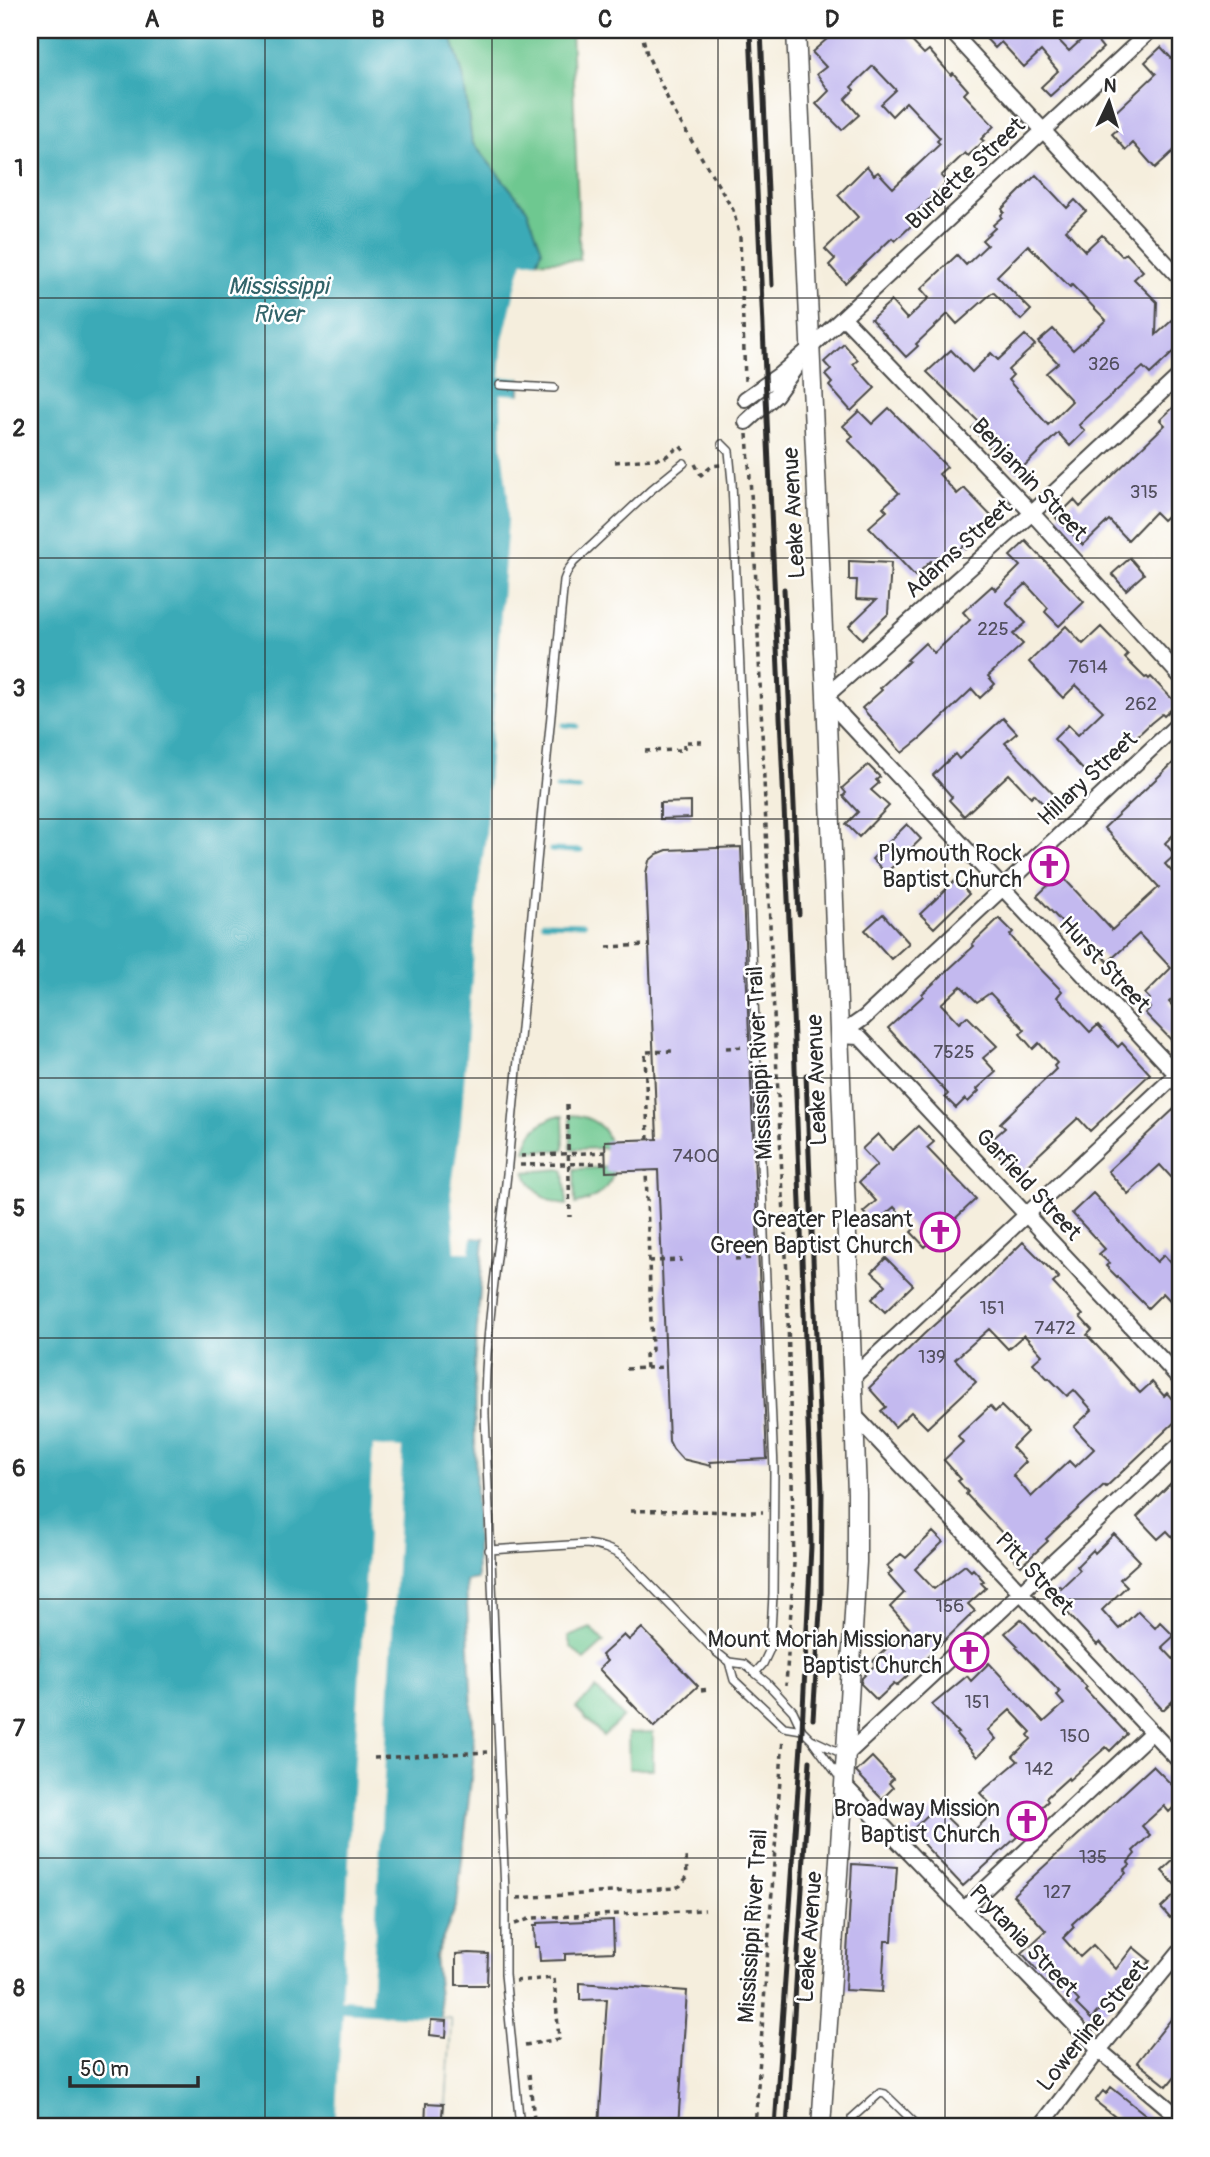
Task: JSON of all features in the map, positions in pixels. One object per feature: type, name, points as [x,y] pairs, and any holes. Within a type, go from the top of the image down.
[{"type":"street","name":"Leake Avenue","points":[[796,30],[856,1417],[857,1562],[821,2127]]},
{"type":"street","points":[[950,30],[1180,278]]},
{"type":"street","name":"Burdette Street","points":[[809,349],[1152,30]]},
{"type":"street","name":"Benjamin Street","points":[[844,318],[1032,513],[1180,676]]},
{"type":"street","points":[[746,399],[809,349]]},
{"type":"street","points":[[746,422],[776,395],[809,349]]},
{"type":"street","name":"Adams Street","points":[[826,696],[1032,513],[1180,375]]},
{"type":"street","name":"Hurst Street","points":[[826,696],[1179,1074]]},
{"type":"street","name":"Hillary Street","points":[[838,1035],[864,1018],[1180,722]]},
{"type":"street","name":"Garfield Street","points":[[838,1035],[860,1037],[1180,1379]]},
{"type":"street","points":[[853,1377],[1179,1074]]},
{"type":"street","name":"Pitt Street","points":[[856,1417],[1180,1762]]},
{"type":"street","points":[[846,1755],[1180,1444]]},
{"type":"street","points":[[963,1910],[1152,1732]]},
{"type":"street","name":"Prytania Street","points":[[844,1785],[1100,2050],[1180,2118]]},
{"type":"street","name":"Lowerline Street","points":[[1040,2127],[1180,1951]]},
{"type":"lane","points":[[500,386],[554,388]]},
{"type":"lane","points":[[722,444],[729,451],[732,496],[774,1469],[770,1648],[763,1664],[755,1673]]},
{"type":"lane","points":[[520,2127],[506,1982],[485,1397],[564,580],[575,562],[686,459]]},
{"type":"lane","points":[[489,1550],[586,1544],[615,1552],[715,1651],[729,1662],[744,1664],[793,1710],[802,1730],[844,1785]]},
{"type":"lane","points":[[729,1662],[734,1680],[783,1727],[802,1730]]},
{"type":"lane","points":[[811,1739],[846,1755]]},
{"type":"lane","points":[[854,2127],[852,2118],[880,2093],[885,2094],[919,2127]]},
{"type":"path","points":[[641,30],[647,54],[672,108],[733,210],[740,237],[746,399]]},
{"type":"path","name":"Mississippi River Trail","points":[[746,422],[754,537],[787,1276],[793,1563],[785,1703]]},
{"type":"path","points":[[615,462],[664,458],[680,446],[686,459]]},
{"type":"path","points":[[693,462],[701,475]]},
{"type":"path","points":[[646,751],[684,750],[684,742],[706,742]]},
{"type":"path","points":[[607,947],[649,945]]},
{"type":"path","points":[[726,1048],[751,1047]]},
{"type":"path","points":[[648,1140],[645,1052],[673,1051]]},
{"type":"path","points":[[566,1105],[570,1217]]},
{"type":"path","points":[[509,1160],[523,1155],[605,1152]]},
{"type":"path","points":[[509,1160],[523,1166],[605,1163]]},
{"type":"path","points":[[646,1170],[652,1350],[645,1355],[646,1368]]},
{"type":"path","points":[[735,1259],[760,1258]]},
{"type":"path","points":[[649,1261],[682,1260]]},
{"type":"path","points":[[626,1369],[666,1367]]},
{"type":"path","points":[[631,1511],[769,1512]]},
{"type":"path","points":[[701,1690],[709,1689]]},
{"type":"path","name":"Mississippi River Trail","points":[[755,2127],[783,1727]]},
{"type":"path","points":[[374,1758],[486,1752]]},
{"type":"path","points":[[504,1898],[675,1888],[687,1877],[686,1855]]},
{"type":"path","points":[[504,1928],[532,1918],[705,1910]]},
{"type":"path","points":[[506,1982],[554,1978],[559,2039],[525,2044],[526,2054]]},
{"type":"path","points":[[528,2072],[535,2127]]},
{"type":"green space","points":[[420,30],[571,30],[580,260],[523,262]]},
{"type":"green space","points":[[570,1115],[585,1117],[602,1128],[610,1148],[571,1148]]},
{"type":"green space","points":[[556,1116],[563,1116],[564,1148],[525,1151],[529,1138],[536,1129]]},
{"type":"green space","points":[[613,1167],[607,1187],[589,1200],[575,1204],[574,1169]]},
{"type":"green space","points":[[562,1169],[567,1205],[546,1199],[532,1185],[525,1172]]},
{"type":"green space","points":[[591,1628],[604,1642],[584,1660],[571,1647],[568,1637]]},
{"type":"green space","points":[[596,1689],[623,1717],[603,1736],[576,1708]]},
{"type":"green space","points":[[653,1732],[653,1769],[629,1769],[628,1733]]},
{"type":"water","name":"Mississippi River","points":[[30,30],[449,30],[463,75],[472,142],[527,209],[542,250],[530,279],[524,329],[465,1237],[484,1238],[474,1369],[477,1579],[466,1581],[474,1753],[457,1904],[435,1957],[441,2018],[451,2019],[444,2127],[30,2127]]},
{"type":"pier","points":[[542,261],[533,280],[525,378],[500,377],[503,340],[523,262]]},
{"type":"pier","points":[[501,394],[524,395],[523,414],[529,470],[529,565],[510,803],[468,1234],[482,1234],[482,1238],[472,1237],[470,1252],[455,1252],[451,1192],[461,1124],[479,884],[486,836],[508,520],[502,450]]},
{"type":"pier","points":[[373,1446],[403,1448],[371,2001],[341,1999]]},
{"type":"pier","points":[[342,2012],[451,2019],[444,2127],[335,2127]]},
{"type":"building","points":[[819,30],[901,30],[924,54],[929,50],[951,75],[953,73],[968,90],[964,94],[994,126],[981,139],[984,141],[968,156],[965,153],[941,176],[947,183],[907,220],[912,225],[895,241],[892,238],[845,283],[829,265],[835,259],[825,249],[858,217],[838,195],[867,166],[874,175],[878,172],[893,188],[940,144],[937,141],[940,138],[906,102],[892,116],[881,104],[896,90],[873,66],[851,87],[854,90],[845,99],[859,115],[842,130],[816,104],[829,91],[817,74],[826,67],[812,52],[827,39]]},
{"type":"building","points":[[978,30],[1049,30],[1069,51],[1092,30],[1111,30],[1098,42],[1103,48],[1050,96],[1041,87],[1058,71],[1041,51],[1024,67],[1001,42],[995,48]]},
{"type":"building","points":[[1161,47],[1172,59],[1180,51],[1180,145],[1155,168],[1133,143],[1126,150],[1112,134],[1118,129],[1109,118],[1156,74],[1145,62]]},
{"type":"building","points":[[1036,175],[1067,208],[1075,200],[1086,211],[1066,230],[1085,251],[1102,235],[1122,256],[1126,253],[1143,271],[1134,279],[1157,302],[1156,335],[1180,313],[1180,346],[1150,374],[1143,367],[1098,407],[1079,425],[1085,431],[1070,446],[1058,433],[1017,473],[972,428],[979,422],[927,372],[951,350],[972,372],[991,353],[998,360],[1025,335],[1035,345],[1008,370],[1013,375],[1008,380],[1048,425],[1072,401],[1046,373],[1058,363],[1038,342],[1053,329],[1073,350],[1106,320],[1028,245],[997,276],[1031,310],[1021,320],[993,292],[957,324],[948,314],[906,357],[871,319],[891,301],[907,319],[929,298],[921,289],[957,255],[966,265],[987,245],[982,240],[995,228],[993,225],[1004,212],[1002,209]]},
{"type":"building","points":[[844,344],[858,360],[853,364],[875,388],[851,411],[829,386],[832,383],[825,375],[831,370],[824,362]]},
{"type":"building","points":[[1180,401],[1180,519],[1173,511],[1163,520],[1155,512],[1128,540],[1109,520],[1083,545],[1056,518],[1074,500],[1080,507],[1165,425],[1160,420]]},
{"type":"building","points":[[889,408],[947,467],[939,474],[957,494],[964,488],[996,521],[966,549],[963,546],[946,561],[941,556],[933,563],[931,561],[915,576],[869,527],[887,511],[883,507],[899,493],[848,440],[853,436],[843,426],[859,411],[872,424]]},
{"type":"building","points":[[1026,541],[1084,602],[1059,626],[1045,612],[1048,608],[1026,584],[1006,602],[1026,623],[1013,634],[1023,644],[988,676],[995,684],[980,698],[972,689],[902,753],[862,708],[925,643],[934,653],[970,620],[963,612],[992,586],[996,590],[1020,566],[1010,556]]},
{"type":"building","points":[[1130,558],[1144,574],[1126,590],[1112,574]]},
{"type":"building","points":[[849,561],[891,563],[888,614],[862,639],[849,626],[876,600],[856,599],[857,580],[849,580]]},
{"type":"building","points":[[1066,626],[1083,644],[1101,627],[1128,655],[1125,658],[1145,678],[1151,677],[1176,703],[1133,740],[1129,736],[1104,758],[1107,760],[1090,777],[1054,739],[1068,725],[1078,735],[1103,711],[1076,685],[1063,698],[1029,662]]},
{"type":"building","points":[[1003,718],[1017,733],[1005,743],[1059,800],[1049,810],[1034,794],[1031,797],[1009,774],[964,816],[949,800],[952,797],[933,775],[955,754],[959,759]]},
{"type":"building","points":[[1173,763],[1180,770],[1180,828],[1165,843],[1175,855],[1165,864],[1180,881],[1180,991],[1169,1002],[1180,1014],[1180,1049],[1145,1013],[1150,1008],[1146,1004],[1150,999],[1145,994],[1171,968],[1139,934],[1108,962],[1086,938],[1081,943],[1037,896],[1060,874],[1112,930],[1159,887],[1104,828]]},
{"type":"building","points":[[868,765],[880,777],[876,780],[879,783],[871,790],[889,806],[859,837],[846,824],[858,812],[843,796],[846,793],[842,788]]},
{"type":"building","points":[[691,802],[691,818],[660,819],[660,803]]},
{"type":"building","points":[[907,824],[921,839],[886,873],[872,859]]},
{"type":"building","points":[[741,847],[767,1459],[710,1462],[711,1466],[682,1459],[669,1441],[658,1170],[606,1172],[605,1141],[657,1139],[646,873],[649,861],[667,850]]},
{"type":"building","points":[[956,880],[969,894],[934,928],[920,914]]},
{"type":"building","points":[[883,914],[909,943],[891,959],[865,930]]},
{"type":"building","points":[[999,918],[1013,932],[1010,935],[1023,951],[1062,991],[1057,997],[1090,1032],[1098,1025],[1118,1047],[1122,1043],[1150,1074],[1090,1131],[1078,1118],[1017,1175],[988,1143],[1005,1128],[1000,1123],[1056,1069],[1054,1066],[1057,1063],[1039,1043],[1033,1049],[1020,1034],[1025,1030],[990,993],[977,1002],[961,986],[941,1004],[959,1023],[967,1016],[997,1046],[983,1058],[996,1072],[977,1089],[979,1091],[968,1102],[965,1099],[956,1108],[945,1097],[948,1094],[888,1028],[974,946],[972,944]]},
{"type":"building","points":[[1174,1109],[1180,1116],[1180,1187],[1160,1165],[1128,1194],[1108,1171]]},
{"type":"building","points":[[918,1126],[934,1142],[927,1148],[976,1199],[925,1247],[911,1232],[914,1229],[894,1207],[874,1224],[863,1212],[876,1201],[859,1182],[877,1165],[862,1149],[878,1134],[892,1150]]},
{"type":"building","points":[[1093,1193],[1157,1262],[1164,1255],[1180,1273],[1180,1311],[1163,1293],[1148,1308],[1106,1266],[1109,1263],[1099,1254],[1105,1249],[1072,1213]]},
{"type":"building","points":[[1023,1242],[1059,1278],[1053,1283],[1083,1315],[1080,1317],[1092,1330],[1087,1335],[1140,1393],[1152,1382],[1164,1396],[1167,1393],[1180,1408],[1180,1417],[1106,1487],[1104,1485],[1081,1506],[1021,1566],[1010,1554],[1016,1548],[966,1494],[968,1492],[958,1481],[961,1479],[944,1460],[963,1442],[958,1436],[990,1406],[995,1412],[1001,1406],[1027,1432],[1012,1447],[1026,1462],[1013,1475],[1031,1497],[1069,1461],[1075,1467],[1094,1449],[1074,1427],[1092,1410],[1074,1390],[1067,1396],[1033,1363],[1042,1355],[1024,1335],[1008,1349],[989,1329],[955,1359],[976,1382],[927,1428],[911,1412],[895,1427],[881,1411],[886,1407],[869,1388]]},
{"type":"building","points":[[886,1258],[913,1285],[885,1312],[872,1299],[886,1285],[872,1272]]},
{"type":"building","points":[[1180,1474],[1180,1545],[1167,1531],[1158,1539],[1137,1517]]},
{"type":"building","points":[[933,1532],[943,1542],[915,1569],[934,1589],[965,1565],[984,1581],[981,1583],[986,1588],[968,1604],[975,1611],[916,1668],[877,1700],[861,1684],[862,1678],[876,1664],[873,1661],[909,1628],[890,1607],[904,1593],[888,1575],[892,1571],[887,1566],[901,1554],[906,1558]]},
{"type":"building","points":[[1114,1534],[1140,1561],[1120,1579],[1127,1586],[1102,1610],[1119,1629],[1138,1611],[1155,1628],[1160,1622],[1174,1636],[1162,1647],[1180,1666],[1180,1694],[1163,1710],[1100,1642],[1097,1645],[1050,1594],[1059,1585],[1061,1588],[1080,1570],[1077,1566]]},
{"type":"building","points":[[1021,1619],[1087,1687],[1085,1689],[1127,1734],[1110,1751],[1106,1747],[1046,1798],[1048,1801],[1013,1833],[1017,1837],[963,1886],[911,1831],[934,1809],[939,1815],[942,1813],[967,1837],[996,1810],[980,1793],[1018,1761],[1013,1756],[1031,1739],[1028,1735],[1031,1732],[1010,1710],[988,1730],[996,1739],[977,1757],[932,1705],[967,1676],[971,1681],[989,1663],[1044,1722],[1064,1704],[1057,1696],[1060,1692],[1005,1633]]},
{"type":"building","points":[[642,1628],[698,1686],[654,1727],[599,1669],[607,1661],[602,1655],[624,1635],[629,1640]]},
{"type":"building","points":[[872,1757],[893,1779],[889,1783],[893,1788],[882,1799],[856,1772]]},
{"type":"building","points":[[1153,1766],[1180,1793],[1180,1801],[1169,1812],[1164,1806],[1142,1826],[1150,1835],[1133,1851],[1135,1854],[1128,1862],[1130,1865],[1124,1870],[1126,1873],[1072,1924],[1074,1927],[1063,1938],[1080,1957],[1093,1945],[1116,1969],[1133,1947],[1150,1961],[1135,1979],[1130,1978],[1110,1998],[1114,2002],[1105,2012],[1101,2008],[1091,2019],[1076,2004],[1079,2001],[1053,1973],[1049,1977],[1040,1967],[1037,1970],[1022,1953],[1046,1931],[1013,1895]]},
{"type":"building","points":[[1180,1854],[1180,1890],[1162,1871]]},
{"type":"building","points":[[852,1864],[897,1867],[892,1941],[885,1941],[882,1992],[845,1990]]},
{"type":"building","points":[[1180,1890],[1180,1909],[1170,1918],[1161,1908]]},
{"type":"building","points":[[613,1920],[614,1952],[565,1954],[565,1960],[540,1961],[539,1947],[535,1947],[534,1926],[537,1926],[537,1923]]},
{"type":"building","points":[[456,1954],[488,1954],[487,1985],[456,1985]]},
{"type":"building","points":[[580,1983],[687,1991],[678,2127],[599,2127],[607,1999],[580,2000]]},
{"type":"building","points":[[1180,2008],[1180,2070],[1167,2086],[1137,2062]]},
{"type":"building","points":[[431,2020],[447,2021],[446,2037],[430,2035]]},
{"type":"building","points":[[1111,2087],[1159,2127],[1128,2127],[1095,2101],[1103,2091],[1106,2094]]},
{"type":"building","points":[[426,2103],[443,2104],[441,2127],[425,2127]]},
{"type":"waterway","points":[[564,725],[577,726]]},
{"type":"waterway","points":[[557,788],[579,789]]},
{"type":"waterway","points":[[551,850],[581,851]]},
{"type":"waterway","points":[[543,923],[584,924]]},
{"type":"railway","points":[[750,30],[793,1013],[811,1546],[802,1730],[775,2127]]},
{"type":"railway","points":[[761,30],[772,285]]},
{"type":"railway","points":[[784,589],[799,914]]},
{"type":"railway","points":[[806,1075],[822,1493],[821,1596],[813,1719]]},
{"type":"railway","points":[[787,2127],[810,1761]]},
{"type":"place","name":"Plymouth Rock Baptist Church","points":[[1049,866]]},
{"type":"place","name":"Greater Pleasant Green Baptist Church","points":[[940,1232]]},
{"type":"place","name":"Mount Moriah Missionary Baptist Church","points":[[969,1652]]},
{"type":"place","name":"Broadway Mission Baptist Church","points":[[1027,1821]]}]
